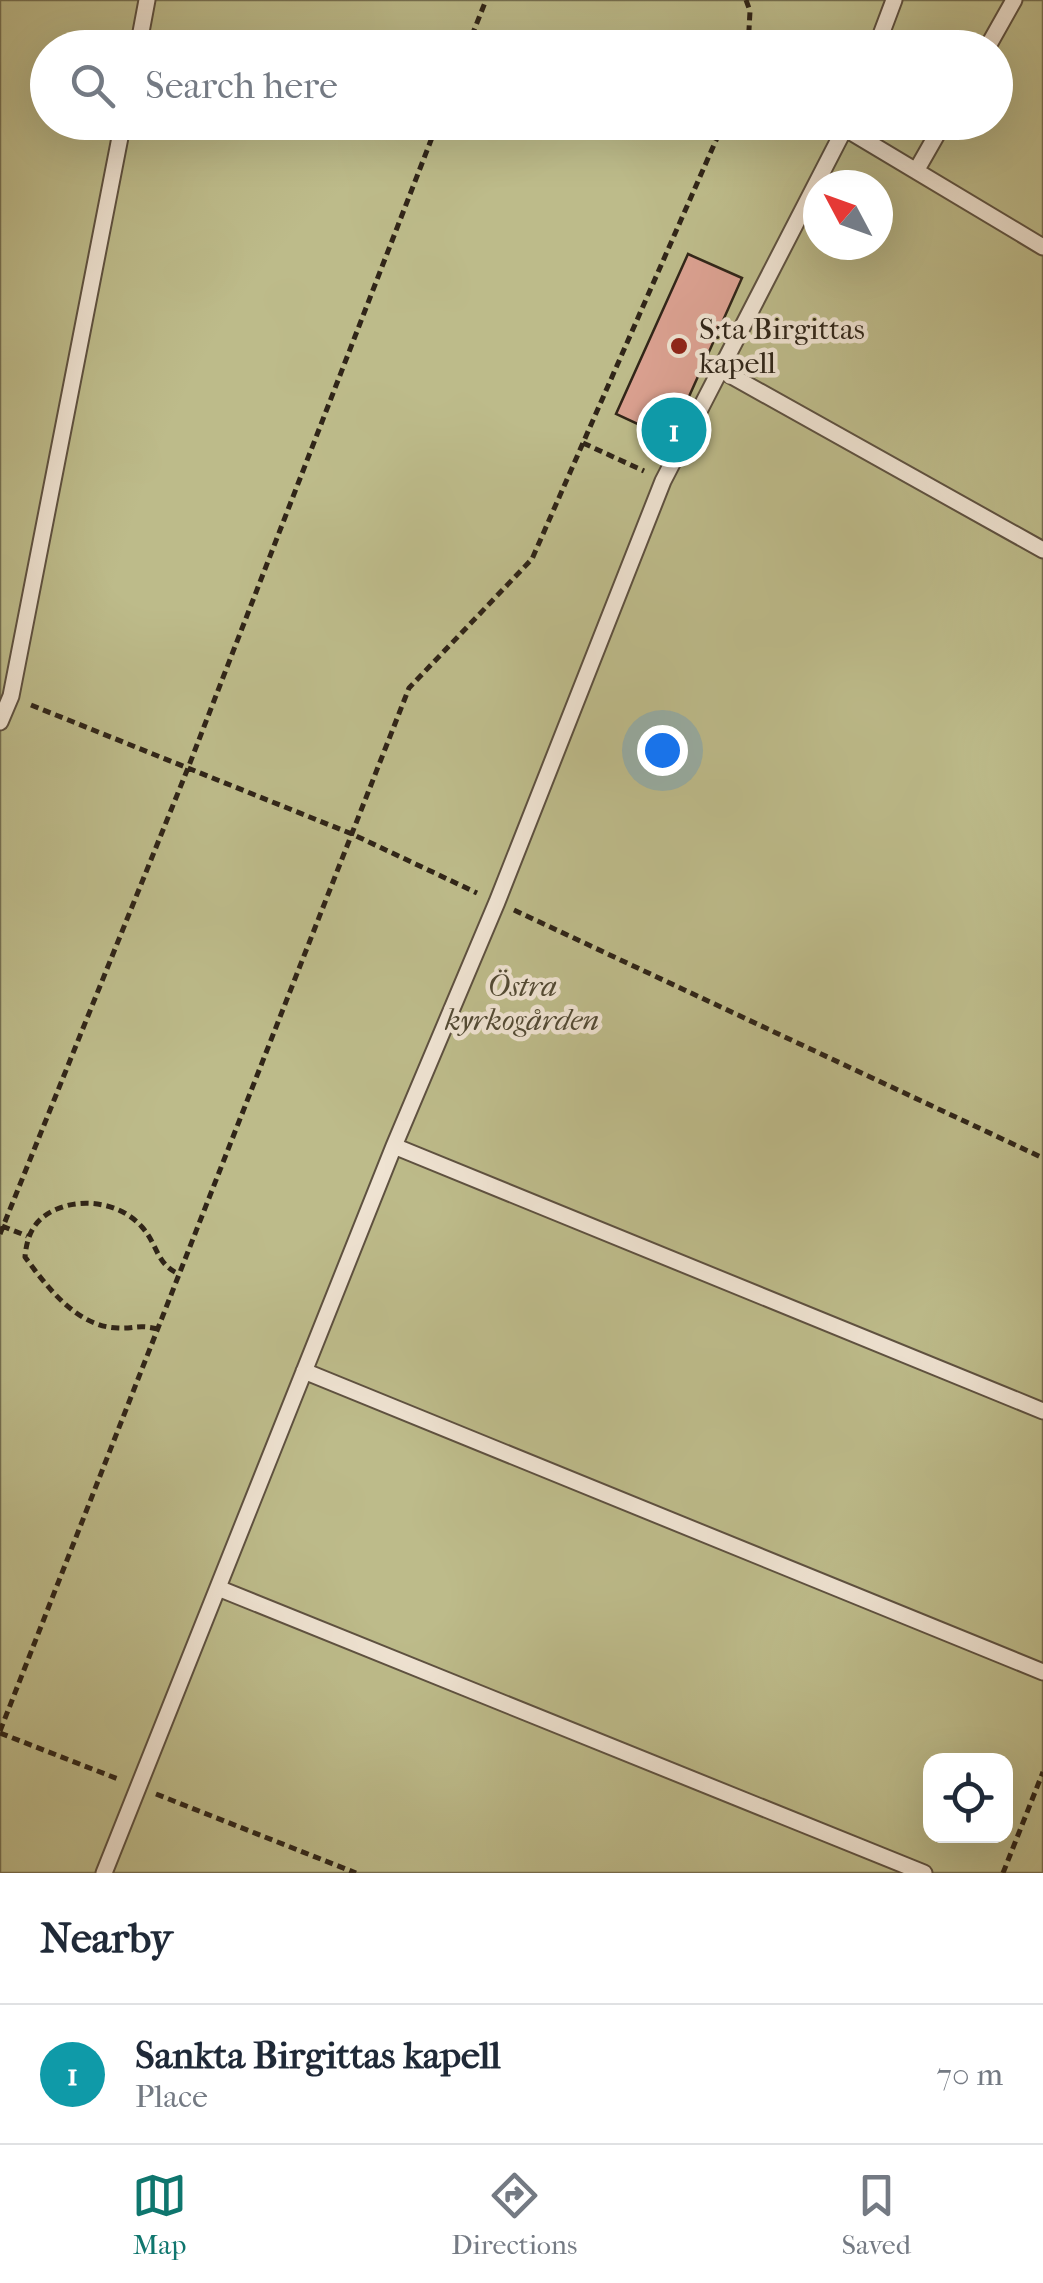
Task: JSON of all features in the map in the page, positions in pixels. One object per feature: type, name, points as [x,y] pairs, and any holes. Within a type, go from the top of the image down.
[{"type":"lane","points":[[141,30],[147,0]]},
{"type":"lane","points":[[883,30],[894,0]]},
{"type":"lane","points":[[997,30],[1014,0]]},
{"type":"lane","points":[[0,722],[10,696],[119,140]]},
{"type":"lane","points":[[104,1873],[394,1146],[498,902],[657,478],[720,370],[840,140]]},
{"type":"lane","points":[[868,140],[1043,247]]},
{"type":"lane","points":[[916,171],[934,140]]},
{"type":"lane","points":[[720,370],[1043,550]]},
{"type":"lane","points":[[394,1146],[1043,1410]]},
{"type":"lane","points":[[304,1372],[1043,1672]]},
{"type":"lane","points":[[218,1588],[924,1873]]},
{"type":"path","points":[[474,30],[486,0]]},
{"type":"path","points":[[746,0],[749,30]]},
{"type":"path","points":[[0,1234],[188,768],[431,140]]},
{"type":"path","points":[[356,1873],[0,1732],[409,688],[532,558],[716,140]]},
{"type":"path","points":[[583,444],[657,478]]},
{"type":"path","points":[[10,696],[352,834],[1043,1158]]},
{"type":"path","points":[[158,1329],[138,1324],[119,1329],[82,1318],[45,1285],[25,1257],[27,1236],[45,1214],[66,1205],[101,1204],[128,1214],[144,1229],[166,1268],[179,1274]]},
{"type":"path","points":[[2,1225],[27,1236]]},
{"type":"path","points":[[1003,1873],[1043,1772]]},
{"type":"green space","name":"Östra kyrkogården","points":[[0,0],[1043,0],[1043,1873],[0,1873]]},
{"type":"building","name":"S:ta Birgittas kapell","points":[[688,254],[742,278],[670,439],[616,414]]},
{"type":"place","name":"S:ta Birgittas kapell","points":[[679,346]]},
{"type":"place","name":"Sankta Birgittas kapell","points":[[674,430]]}]
